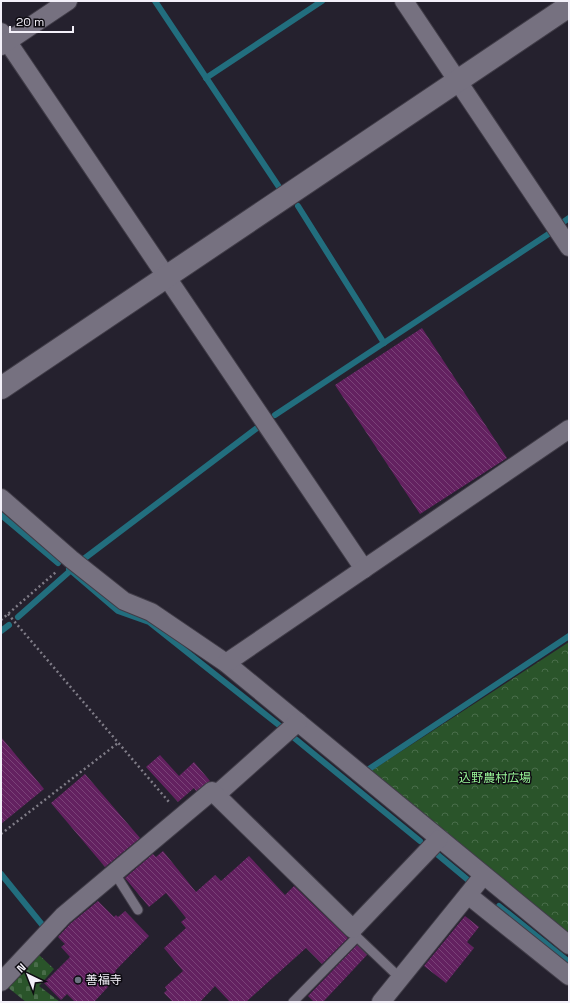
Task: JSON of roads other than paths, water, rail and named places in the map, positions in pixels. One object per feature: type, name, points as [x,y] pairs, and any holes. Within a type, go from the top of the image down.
[{"type":"street","points":[[68,1],[3,40],[364,568]]},
{"type":"street","points":[[404,1],[569,247]]},
{"type":"street","points":[[1,388],[569,6]]},
{"type":"street","points":[[226,662],[569,429]]},
{"type":"street","points":[[1,498],[71,559],[124,601],[151,612],[226,662],[483,876],[569,945]]},
{"type":"street","points":[[216,795],[298,722]]},
{"type":"street","points":[[1,982],[63,916],[212,791],[355,933],[439,839]]},
{"type":"street","points":[[380,1002],[483,876]]},
{"type":"street","points":[[468,895],[569,976]]},
{"type":"lane","points":[[114,872],[138,910]]},
{"type":"lane","points":[[293,1002],[355,933],[400,978]]},
{"type":"waterway","points":[[155,1],[279,187]]},
{"type":"waterway","points":[[206,78],[322,1]]},
{"type":"waterway","points":[[298,206],[384,343]]},
{"type":"waterway","points":[[562,223],[569,218]]},
{"type":"waterway","points":[[275,415],[550,233]]},
{"type":"waterway","points":[[85,558],[257,428]]},
{"type":"waterway","points":[[1,515],[58,563]]},
{"type":"waterway","points":[[69,569],[118,611],[149,622],[280,726]]},
{"type":"waterway","points":[[18,617],[70,571]]},
{"type":"waterway","points":[[1,631],[9,625]]},
{"type":"waterway","points":[[369,769],[569,636]]},
{"type":"waterway","points":[[293,737],[420,841]]},
{"type":"waterway","points":[[438,855],[468,880]]},
{"type":"waterway","points":[[1,874],[44,927],[41,930]]},
{"type":"waterway","points":[[499,906],[569,962]]},
{"type":"place","name":"善福寺","points":[[78,980]]},
{"type":"park label","name":"込野農村広場","points":[[495,778]]}]
